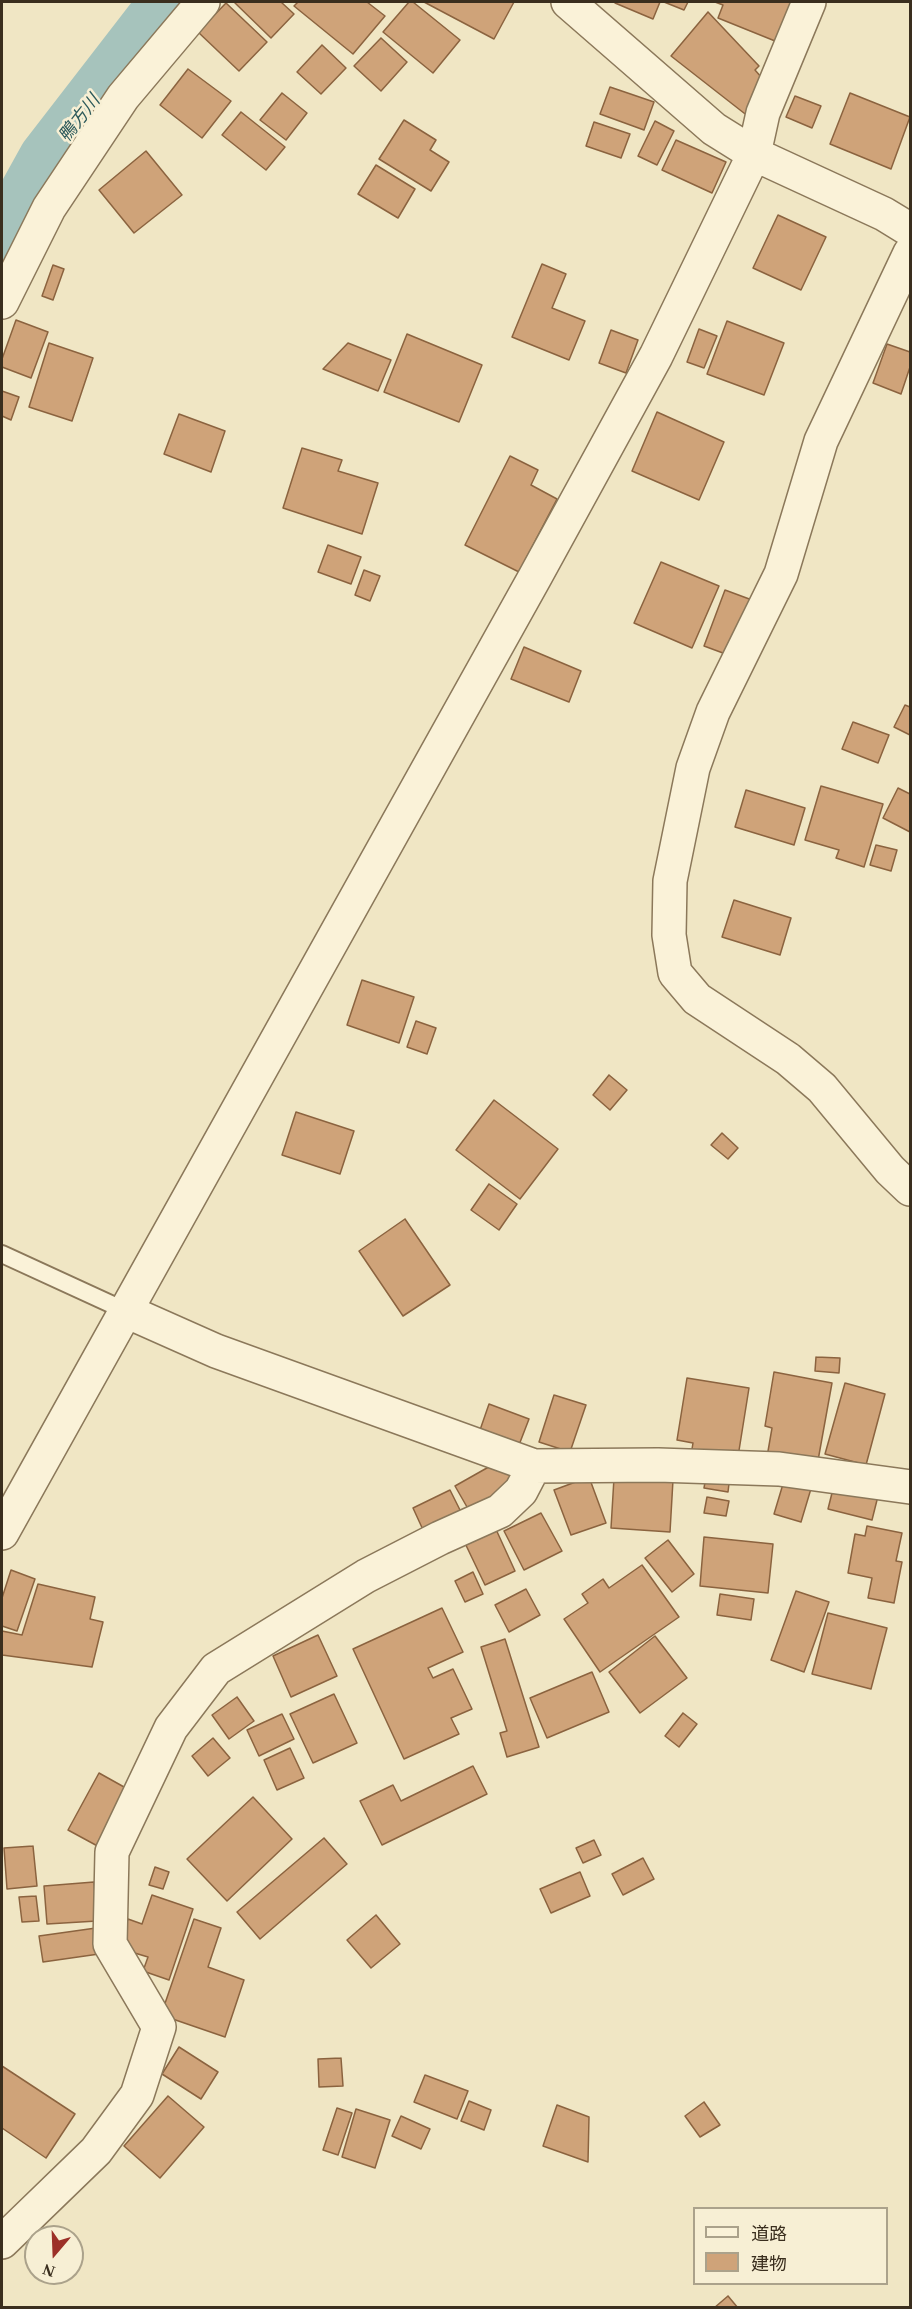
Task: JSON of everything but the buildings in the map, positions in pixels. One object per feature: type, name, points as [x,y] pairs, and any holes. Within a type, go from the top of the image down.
[{"type":"street","points":[[2,302],[49,208],[117,106],[203,2]]},
{"type":"street","points":[[568,2],[714,129],[753,154],[885,214],[910,230]]},
{"type":"street","points":[[2,1533],[656,356],[753,154],[764,113],[809,2]]},
{"type":"street","points":[[910,252],[821,441],[781,574],[709,723],[693,768],[670,881],[669,934],[675,973],[697,999],[788,1059],[822,1088],[890,1170],[910,1189]]},
{"type":"street","points":[[126,1311],[216,1351],[534,1466],[658,1465],[778,1469],[910,1487]]},
{"type":"street","points":[[2,2242],[96,2151],[137,2095],[159,2027],[110,1944],[112,1852],[171,1728],[216,1669],[366,1576],[440,1538],[500,1511],[521,1491],[534,1466]]},
{"type":"lane","points":[[2,1254],[126,1311]]},
{"type":"waterway","name":"鴨方川","points":[[2,245],[49,160],[171,2]]}]
